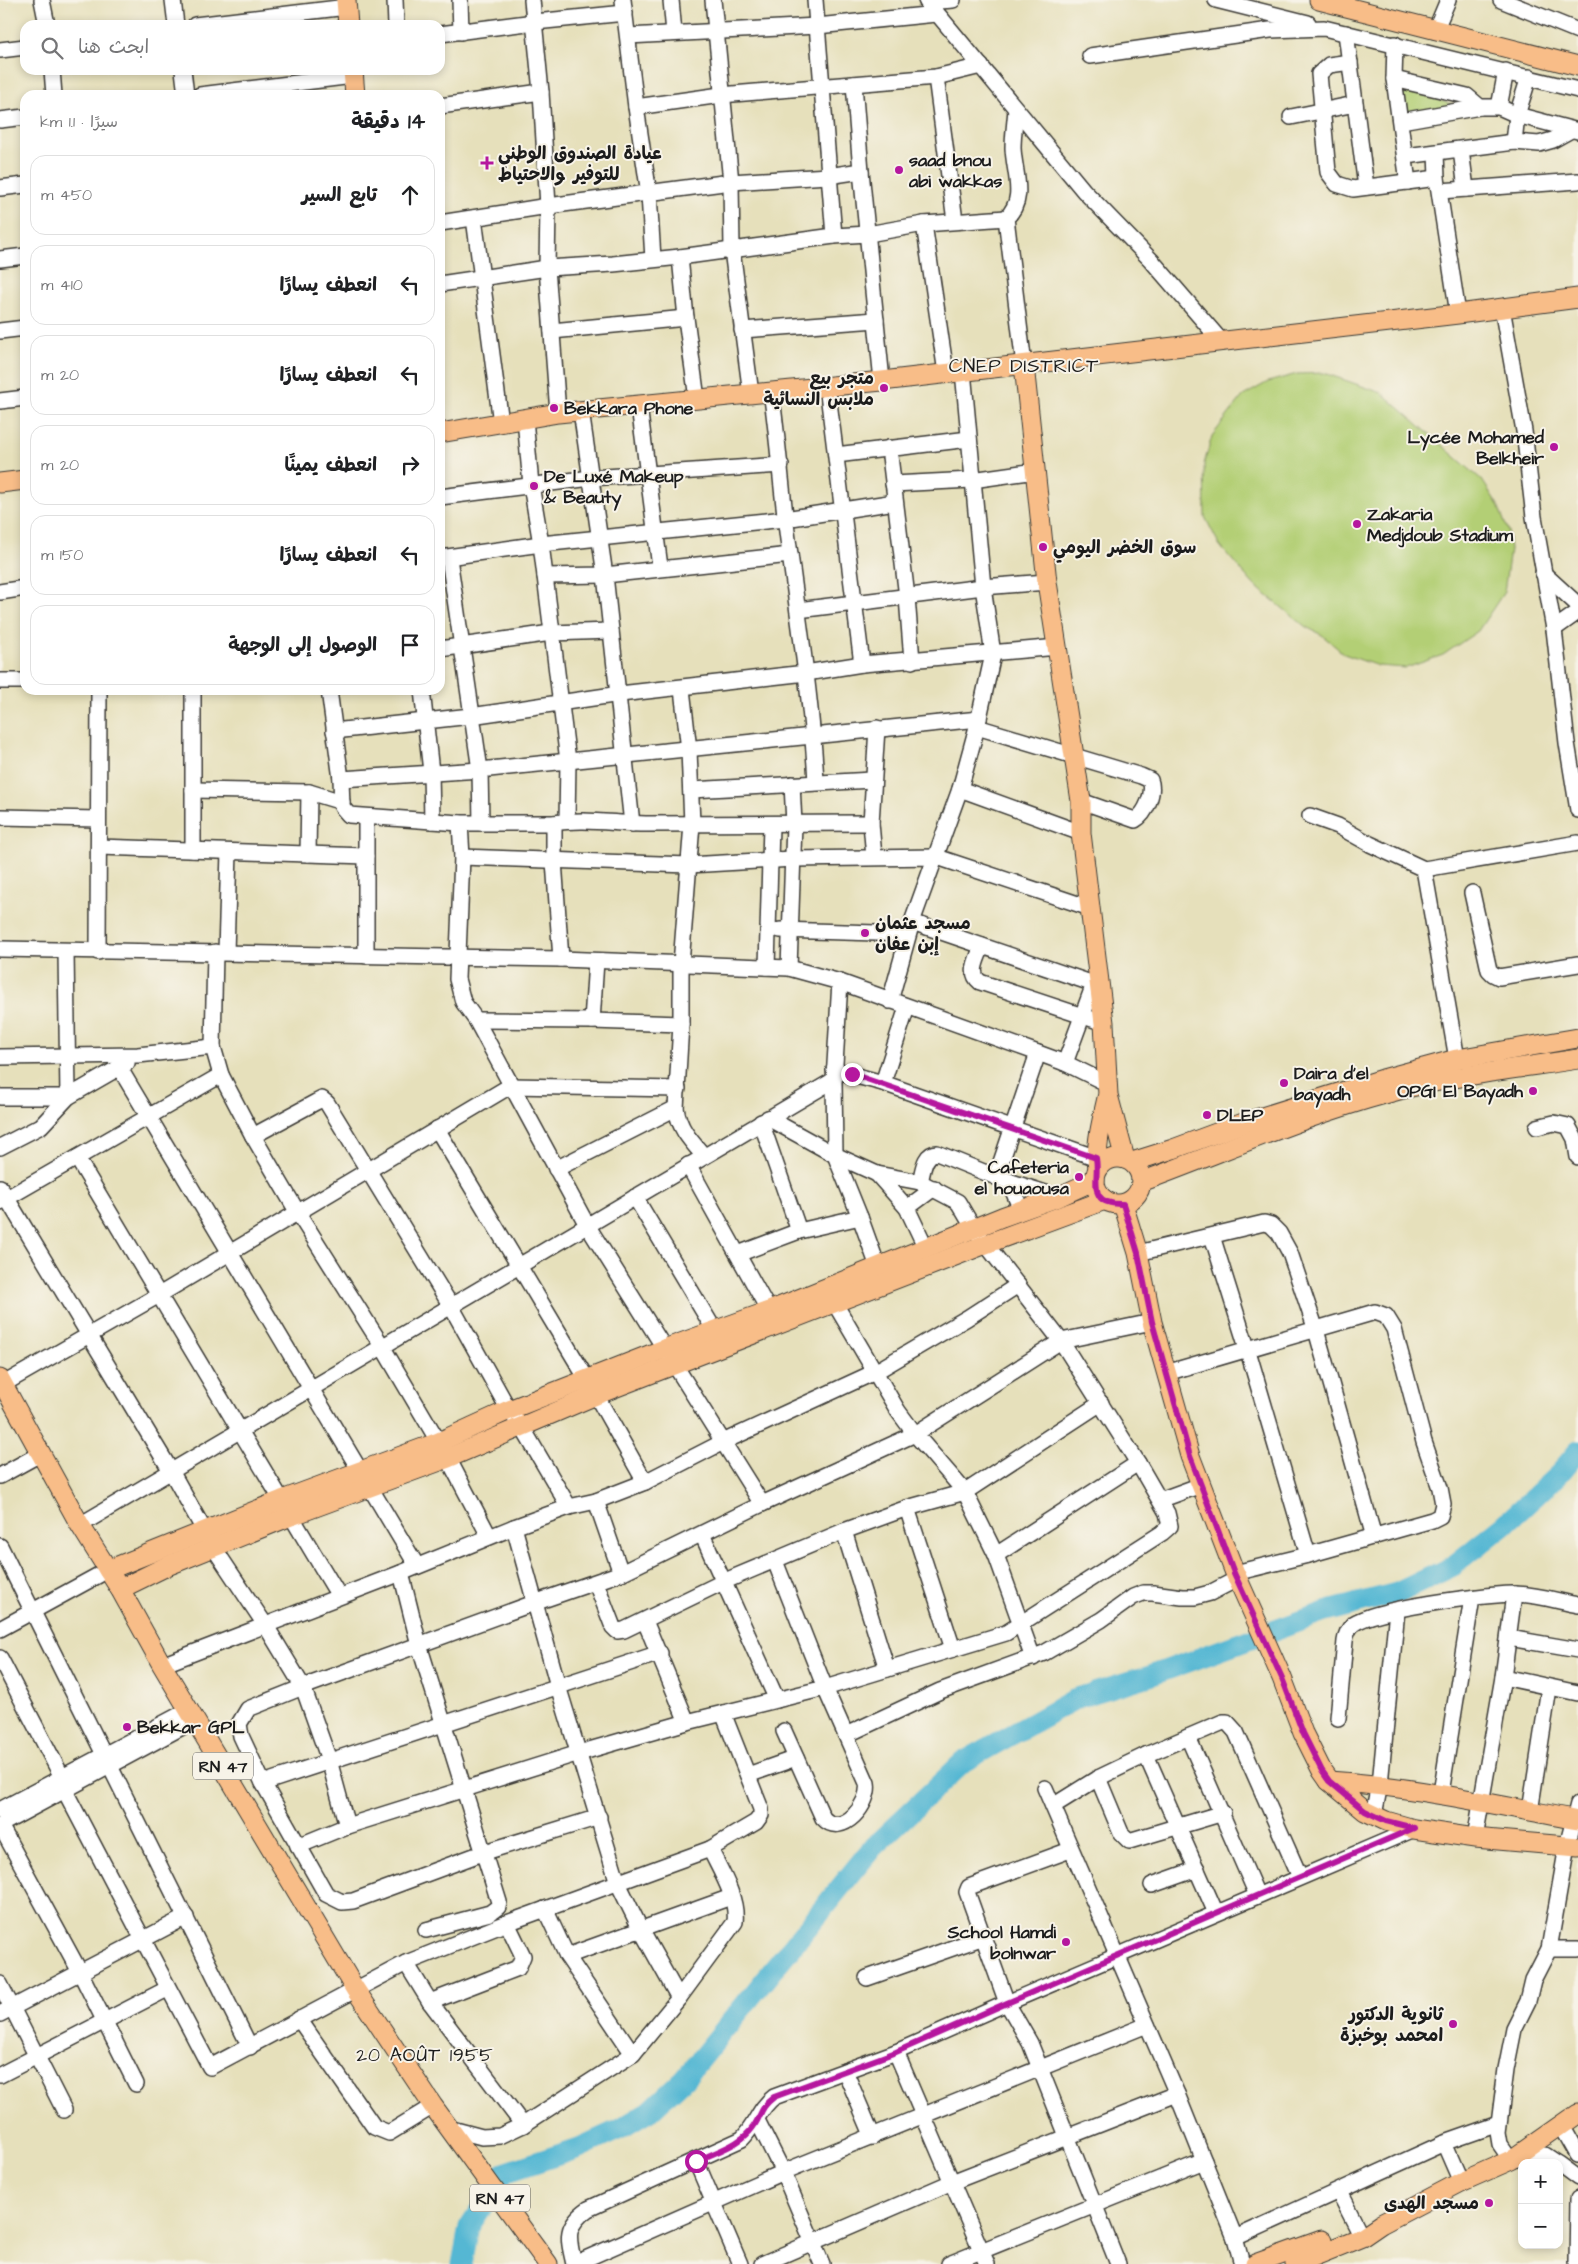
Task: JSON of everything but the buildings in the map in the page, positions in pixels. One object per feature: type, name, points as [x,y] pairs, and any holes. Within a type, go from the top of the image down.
[{"type":"main road","points":[[1319,0],[1578,66]]},
{"type":"main road","points":[[353,75],[355,90]]},
{"type":"main road","points":[[445,432],[558,413],[1024,365],[1578,298]]},
{"type":"main road","points":[[443,1450],[509,1410],[592,1388],[670,1357],[834,1302],[986,1244],[1136,1196],[1141,1182],[1140,1174],[1128,1160],[1108,1090],[1104,1023],[1097,984],[1081,833],[1080,801],[1048,582],[1024,365]]},
{"type":"main road","points":[[0,483],[20,481]]},
{"type":"main road","points":[[670,1357],[715,1331],[1021,1210],[1058,1198],[1110,1160],[1128,1160],[1174,1149],[1297,1105],[1457,1059],[1578,1038]]},
{"type":"main road","points":[[1141,1182],[1286,1126],[1388,1093],[1472,1075],[1578,1059]]},
{"type":"main road","points":[[1108,1090],[1100,1129],[1097,1191],[1114,1202],[1138,1253],[1152,1322],[1201,1485],[1237,1579],[1282,1678],[1303,1733],[1322,1771],[1329,1781],[1365,1811],[1386,1821],[1414,1828],[1475,1838],[1572,1846]]},
{"type":"main road","name":"RN 47","points":[[1,1384],[80,1525],[120,1589],[162,1665],[355,1989],[448,2128],[544,2258]]},
{"type":"main road","points":[[108,1570],[205,1530],[286,1508],[443,1450],[522,1427],[592,1388]]},
{"type":"main road","points":[[120,1589],[214,1548],[286,1508]]},
{"type":"main road","points":[[1329,1781],[1380,1784],[1441,1793],[1481,1803],[1530,1811],[1577,1814]]},
{"type":"main road","points":[[1295,2264],[1380,2224],[1461,2182],[1511,2160],[1578,2113]]},
{"type":"main road","points":[[1255,2264],[1360,2232]]},
{"type":"street","points":[[42,0],[46,20]]},
{"type":"street","points":[[173,0],[175,20]]},
{"type":"street","points":[[395,0],[396,20]]},
{"type":"street","points":[[460,0],[461,32]]},
{"type":"street","points":[[532,0],[541,92],[548,206],[547,268],[558,413]]},
{"type":"street","points":[[670,0],[674,33]]},
{"type":"street","points":[[713,0],[731,182],[732,250],[751,394]]},
{"type":"street","points":[[815,0],[834,236]]},
{"type":"street","points":[[628,36],[717,33],[817,26],[930,6],[953,0]]},
{"type":"street","points":[[1216,0],[1346,34],[1395,44],[1578,90]]},
{"type":"street","points":[[1435,31],[1448,0]]},
{"type":"street","points":[[1502,0],[1578,31]]},
{"type":"street","points":[[930,6],[982,66],[1084,191],[1151,260],[1220,341]]},
{"type":"street","points":[[445,34],[535,22],[624,7],[649,194],[653,259]]},
{"type":"street","points":[[249,20],[347,11]]},
{"type":"street","points":[[1090,56],[1270,30],[1324,28]]},
{"type":"street","points":[[1346,34],[1366,187]]},
{"type":"street","points":[[1395,44],[1394,79],[1406,156],[1408,182]]},
{"type":"street","points":[[0,50],[20,48]]},
{"type":"street","points":[[1350,62],[1329,65],[1319,74],[1328,172],[1337,184],[1349,189],[1408,182],[1466,189],[1578,181]]},
{"type":"street","points":[[636,107],[721,95],[936,77],[982,66]]},
{"type":"street","points":[[1498,107],[1506,71]]},
{"type":"street","points":[[52,75],[54,90]]},
{"type":"street","points":[[184,75],[185,90]]},
{"type":"street","points":[[235,90],[339,75]]},
{"type":"street","points":[[936,77],[955,220]]},
{"type":"street","points":[[1514,142],[1517,115],[1529,77]]},
{"type":"street","points":[[1394,79],[1467,96],[1480,107]]},
{"type":"street","points":[[854,84],[860,171],[882,381]]},
{"type":"street","points":[[445,105],[541,92]]},
{"type":"street","points":[[1291,117],[1355,104]]},
{"type":"street","points":[[1401,121],[1480,107],[1498,107],[1517,115],[1574,131]]},
{"type":"street","points":[[445,283],[547,268],[680,257],[834,236],[868,234],[955,220],[1006,218],[1014,212],[1017,203],[1017,180],[1013,148],[1016,109]]},
{"type":"street","points":[[0,120],[20,117]]},
{"type":"street","points":[[1406,156],[1514,142],[1546,143],[1574,131]]},
{"type":"street","points":[[1461,150],[1466,189]]},
{"type":"street","points":[[1436,152],[1438,185],[1458,314]]},
{"type":"street","points":[[445,222],[548,206],[731,182],[828,176],[860,171]]},
{"type":"street","points":[[0,188],[20,186]]},
{"type":"street","points":[[474,218],[501,423]]},
{"type":"street","points":[[1006,218],[1024,365]]},
{"type":"street","points":[[890,1001],[910,928],[960,789],[978,723],[993,654],[982,587],[969,439],[924,224]]},
{"type":"street","points":[[0,259],[20,257]]},
{"type":"street","points":[[680,257],[697,399]]},
{"type":"street","points":[[1502,308],[1524,431],[1534,517],[1554,629],[1567,744],[1578,810]]},
{"type":"street","points":[[552,332],[686,318]]},
{"type":"street","points":[[742,330],[876,320]]},
{"type":"street","points":[[0,331],[20,329]]},
{"type":"street","points":[[827,386],[862,664]]},
{"type":"street","points":[[771,391],[814,736],[816,782]]},
{"type":"street","points":[[0,401],[20,399]]},
{"type":"street","points":[[639,406],[660,567]]},
{"type":"street","points":[[581,412],[620,694],[632,824]]},
{"type":"street","points":[[525,419],[531,485],[541,544],[568,761],[561,822],[554,861],[561,959]]},
{"type":"street","points":[[836,455],[969,439]]},
{"type":"street","points":[[888,448],[907,597],[912,661]]},
{"type":"street","points":[[445,496],[591,478],[781,465]]},
{"type":"street","points":[[893,484],[972,480],[1036,471]]},
{"type":"street","points":[[481,823],[480,770],[445,558],[541,544],[786,519],[895,502]]},
{"type":"street","points":[[545,576],[605,575],[660,567],[790,555]]},
{"type":"street","points":[[1543,573],[1578,605]]},
{"type":"street","points":[[798,610],[982,587],[1048,582]]},
{"type":"street","points":[[0,592],[20,589]]},
{"type":"street","points":[[1554,629],[1578,612]]},
{"type":"street","points":[[445,649],[551,633],[611,631]]},
{"type":"street","points":[[334,731],[471,716],[620,694],[682,689],[862,664],[1058,647]]},
{"type":"street","points":[[0,681],[20,681]]},
{"type":"street","points":[[682,689],[689,750],[692,824],[681,964],[681,1024],[676,1108],[682,1130],[704,1156]]},
{"type":"street","points":[[98,952],[99,695]]},
{"type":"street","points":[[193,695],[193,850]]},
{"type":"street","points":[[330,695],[341,779],[342,807],[349,815],[460,823],[561,822],[772,825],[871,823]]},
{"type":"street","points":[[423,695],[431,772],[432,821]]},
{"type":"street","points":[[341,779],[480,770],[689,750],[877,728],[978,723],[1141,776],[1150,780],[1152,785],[1145,810],[1135,820],[1080,801]]},
{"type":"street","points":[[874,857],[871,823],[872,780],[877,728]]},
{"type":"street","points":[[691,790],[872,780]]},
{"type":"street","points":[[789,968],[794,824],[792,784]]},
{"type":"street","points":[[960,789],[1081,833]]},
{"type":"street","points":[[193,790],[309,792],[342,802]]},
{"type":"street","points":[[308,854],[309,792]]},
{"type":"street","points":[[1310,816],[1338,826],[1370,844],[1424,869],[1578,843]]},
{"type":"street","points":[[0,817],[98,819]]},
{"type":"street","points":[[366,817],[366,956]]},
{"type":"street","points":[[460,823],[462,857],[456,979],[458,991],[463,1002],[476,1020],[510,1086],[587,1225],[725,1441],[762,1504]]},
{"type":"street","points":[[768,967],[772,825]]},
{"type":"street","points":[[99,847],[366,856]]},
{"type":"street","points":[[229,852],[213,1047],[221,1075],[253,1136],[298,1213],[382,1346],[443,1450],[489,1536]]},
{"type":"street","points":[[462,857],[689,865],[792,859],[937,857],[1090,908]]},
{"type":"street","points":[[1424,869],[1457,1059]]},
{"type":"street","points":[[1472,893],[1492,974],[1499,977],[1578,964]]},
{"type":"street","points":[[768,930],[910,928],[982,946],[1097,984],[1081,1017],[1065,1063]]},
{"type":"street","points":[[982,946],[973,973],[975,979],[1081,1017],[1104,1023]]},
{"type":"street","points":[[0,949],[561,959],[789,968],[840,982],[1038,1052],[1065,1063],[1108,1090]]},
{"type":"street","points":[[66,951],[68,1097]]},
{"type":"street","points":[[592,1021],[596,961]]},
{"type":"street","points":[[840,982],[834,1075],[835,1155],[878,1267]]},
{"type":"street","points":[[883,1083],[907,1007]]},
{"type":"street","points":[[476,1020],[681,1024]]},
{"type":"street","points":[[0,1056],[138,1055],[213,1047]]},
{"type":"street","points":[[1021,1210],[1002,1179],[1013,1129],[1038,1052]]},
{"type":"street","points":[[0,1147],[41,1126],[68,1097],[138,1055]]},
{"type":"street","points":[[118,1068],[416,1566]]},
{"type":"street","points":[[221,1075],[77,1158],[2,1196],[90,1334],[214,1548],[266,1626],[303,1687],[329,1760],[347,1826]]},
{"type":"street","points":[[80,1525],[688,1166],[765,1120],[834,1075],[883,1083],[1013,1129],[1097,1169]]},
{"type":"street","points":[[1,1384],[159,1295],[510,1086],[678,1088]]},
{"type":"street","points":[[0,1097],[68,1097]]},
{"type":"street","points":[[253,1136],[322,1099],[332,1109],[450,1306],[509,1410],[522,1427],[569,1507]]},
{"type":"street","points":[[556,1169],[676,1108]]},
{"type":"street","points":[[298,1846],[347,1826],[579,1753],[687,1722],[825,1688],[1006,1633],[1170,1526],[1169,1519],[1160,1500],[1102,1403],[1061,1341],[974,1229],[958,1202],[920,1182],[877,1174],[765,1120]]},
{"type":"street","points":[[765,1120],[799,1232]]},
{"type":"street","points":[[1537,1127],[1554,1123],[1568,1126],[1575,1139],[1578,1157]]},
{"type":"street","points":[[437,1129],[592,1388],[645,1482]]},
{"type":"street","points":[[920,1182],[926,1160],[932,1153],[1058,1198]]},
{"type":"street","points":[[77,1158],[339,1596]]},
{"type":"street","points":[[688,1166],[769,1311]]},
{"type":"street","points":[[877,1174],[907,1208],[926,1248]]},
{"type":"street","points":[[907,1208],[934,1188]]},
{"type":"street","points":[[635,1197],[715,1331]]},
{"type":"street","points":[[738,1254],[799,1232],[860,1217]]},
{"type":"street","points":[[1138,1253],[1264,1223],[1274,1227],[1287,1247],[1316,1330],[1374,1537]]},
{"type":"street","points":[[1212,1236],[1308,1555]]},
{"type":"street","points":[[162,1665],[266,1626],[489,1536],[569,1507],[596,1501],[645,1482],[725,1441],[875,1372],[967,1318],[1018,1285]]},
{"type":"street","points":[[834,1302],[898,1411],[915,1434],[965,1492],[996,1555],[1033,1658]]},
{"type":"street","points":[[846,1735],[940,1691],[1033,1658],[1101,1620],[1133,1597],[1143,1593],[1195,1597],[1210,1593],[1237,1579],[1308,1555],[1432,1520],[1440,1516],[1443,1504],[1440,1488],[1424,1442],[1390,1321],[1386,1316],[1375,1312],[1248,1351],[1166,1373]]},
{"type":"street","points":[[599,1817],[485,1852],[353,1901],[342,1902],[326,1894],[298,1846],[263,1783],[241,1736],[239,1724],[241,1717],[248,1709],[303,1687],[621,1573],[762,1504],[915,1434],[1061,1341],[1152,1322]]},
{"type":"street","points":[[596,1583],[615,1630],[624,1630],[725,1581],[844,1531],[908,1508],[965,1492],[1102,1403]]},
{"type":"street","points":[[0,1476],[40,1454]]},
{"type":"street","points":[[996,1555],[1138,1463]]},
{"type":"street","points":[[1160,1500],[1201,1485]]},
{"type":"street","points":[[596,1501],[621,1573]]},
{"type":"street","points":[[908,1508],[953,1649]]},
{"type":"street","points":[[514,1527],[558,1686],[618,1883],[640,1928],[680,1998]]},
{"type":"street","points":[[844,1531],[887,1669]]},
{"type":"street","points":[[702,1534],[725,1581],[777,1700]]},
{"type":"street","points":[[0,1546],[250,2047]]},
{"type":"street","points":[[775,1560],[825,1688],[867,1783],[869,1792],[858,1811],[840,1824],[832,1824],[823,1818],[784,1731]]},
{"type":"street","points":[[0,1629],[108,1570]]},
{"type":"street","points":[[400,1573],[419,1645],[498,1898],[498,1907],[490,1913],[426,1930]]},
{"type":"street","points":[[1475,1838],[1503,1678],[1514,1594]]},
{"type":"street","points":[[1338,1718],[1347,1631],[1355,1623],[1397,1610],[1472,1598],[1514,1594],[1578,1605]]},
{"type":"street","points":[[1441,1793],[1472,1598]]},
{"type":"street","points":[[1374,1815],[1380,1784],[1397,1610]]},
{"type":"street","points":[[645,1620],[687,1722]]},
{"type":"street","points":[[1509,1638],[1578,1650]]},
{"type":"street","points":[[263,1783],[660,1653]]},
{"type":"street","points":[[0,1658],[168,1989],[210,2067],[406,1963],[507,1923],[710,1849],[756,1822],[761,1815],[761,1809],[723,1713]]},
{"type":"street","points":[[1503,1678],[1578,1693]]},
{"type":"street","points":[[1530,1811],[1549,1688]]},
{"type":"street","points":[[136,2084],[80,1972],[0,1825],[63,1784],[192,1715]]},
{"type":"street","points":[[1053,1806],[1098,1778],[1146,1755],[1223,1722],[1227,1722],[1234,1728],[1300,1877]]},
{"type":"street","points":[[1188,1737],[1223,1813],[1257,1896]]},
{"type":"street","points":[[1146,1755],[1216,1913]]},
{"type":"street","points":[[748,1775],[796,1758]]},
{"type":"street","points":[[1098,1778],[1121,1833],[1127,1840],[1131,1841],[1223,1813]]},
{"type":"street","points":[[0,1810],[63,1784]]},
{"type":"street","points":[[1045,1788],[1070,1850],[1118,1955],[1177,2094],[1235,2238],[1242,2264]]},
{"type":"street","points":[[1560,2125],[1578,2155],[1566,2168],[1545,2155],[1511,2160],[1500,2144],[1498,2124],[1514,2029],[1528,2001],[1533,1980],[1549,1949],[1572,1846],[1577,1814]]},
{"type":"street","points":[[1147,2025],[924,2117],[784,2172],[574,2264],[568,2239],[573,2221],[581,2213],[742,2139],[757,2120],[761,2109],[774,2097],[896,2052],[1414,1828]]},
{"type":"street","points":[[448,2128],[482,2138],[500,2136],[523,2125],[633,2054],[680,1998],[735,1922],[736,1915],[731,1897],[710,1849]]},
{"type":"street","points":[[1070,1850],[968,1888],[968,1896],[1007,2003],[1030,2043],[1118,2264]]},
{"type":"street","points":[[1152,1885],[1196,1870]]},
{"type":"street","points":[[567,1956],[640,1928],[731,1897]]},
{"type":"street","points":[[545,1909],[567,1956],[633,2054]]},
{"type":"street","points":[[6,2011],[186,1917]]},
{"type":"street","points":[[430,2002],[518,1968],[523,1956],[507,1923]]},
{"type":"street","points":[[867,1978],[984,1937]]},
{"type":"street","points":[[1549,1949],[1578,1949]]},
{"type":"street","points":[[406,1963],[430,2002],[523,2125]]},
{"type":"street","points":[[0,1984],[6,2011],[36,2056],[64,2110]]},
{"type":"street","points":[[0,2076],[168,1989]]},
{"type":"street","points":[[299,2019],[374,2128],[389,2133],[433,2106]]},
{"type":"street","points":[[896,2052],[984,2258]]},
{"type":"street","points":[[845,2071],[873,2136]]},
{"type":"street","points":[[762,2264],[952,2182],[1177,2094]]},
{"type":"street","points":[[757,2120],[784,2172],[822,2264]]},
{"type":"street","points":[[1235,2238],[1444,2143],[1498,2124]]},
{"type":"street","points":[[1444,2143],[1461,2182]]},
{"type":"street","points":[[696,2161],[716,2203],[740,2264]]},
{"type":"street","points":[[949,2264],[984,2258],[1096,2205],[1204,2161]]},
{"type":"street","points":[[1339,2192],[1360,2232]]},
{"type":"street","points":[[1577,2264],[1578,2199]]},
{"type":"green space","points":[[1400,87],[1463,108],[1407,117]]},
{"type":"green space","name":"Zakaria Medjdoub Stadium","points":[[1324,373],[1382,393],[1482,480],[1498,505],[1508,531],[1510,550],[1504,592],[1478,631],[1443,655],[1406,668],[1378,666],[1344,654],[1322,635],[1306,627],[1254,585],[1220,546],[1205,517],[1204,464],[1212,436],[1243,396],[1268,382],[1297,374]]},
{"type":"waterway","points":[[462,2264],[469,2227],[504,2173],[579,2148],[620,2129],[650,2111],[684,2079],[873,1847],[963,1762],[1077,1698],[1150,1676],[1325,1612],[1397,1593],[1453,1566],[1504,1525],[1559,1474],[1578,1451]]},
{"type":"place","name":"عيادة الصندوق الوطني للتوفير والاحتياط","points":[[487,163]]},
{"type":"place","name":"saad bnou abi wakkas","points":[[899,170]]},
{"type":"place","name":"متجر بيع ملابس النسائية","points":[[884,388]]},
{"type":"place","name":"Bekkara Phone","points":[[554,408]]},
{"type":"place","name":"Lycée Mohamed Belkheir","points":[[1554,447]]},
{"type":"place","name":"De Luxé Makeup & Beauty","points":[[534,486]]},
{"type":"place","name":"Zakaria Medjdoub Stadium","points":[[1357,524]]},
{"type":"place","name":"سوق الخضر اليومي","points":[[1043,547]]},
{"type":"place","name":"مسجد عثمان إبن عفان","points":[[865,933]]},
{"type":"place","name":"Daira d'el bayadh","points":[[1284,1083]]},
{"type":"place","name":"OPGI El Bayadh","points":[[1533,1091]]},
{"type":"place","name":"DLEP","points":[[1207,1115]]},
{"type":"place","name":"Cafeteria el houaousa","points":[[1079,1177]]},
{"type":"place","name":"Bekkar GPL","points":[[127,1727]]},
{"type":"place","name":"School Hamdi bolnwar","points":[[1066,1942]]},
{"type":"place","name":"ثانوية الدكتور امحمد بوخبزة","points":[[1453,2024]]},
{"type":"place","name":"مسجد الهدى","points":[[1489,2203]]},
{"type":"district","name":"CNEP DISTRICT","points":[[1024,365]]},
{"type":"district","name":"20 AOÛT 1955","points":[[425,2054]]},
{"type":"route","points":[[696,2161],[742,2139],[752,2130],[761,2109],[774,2097],[896,2052],[1414,1828],[1386,1821],[1365,1811],[1329,1781],[1303,1733],[1282,1678],[1234,1573],[1190,1456],[1152,1322],[1138,1253],[1123,1204],[1108,1202],[1097,1191],[1095,1184],[1095,1176],[1098,1169],[1096,1158],[883,1083],[852,1074]]}]
